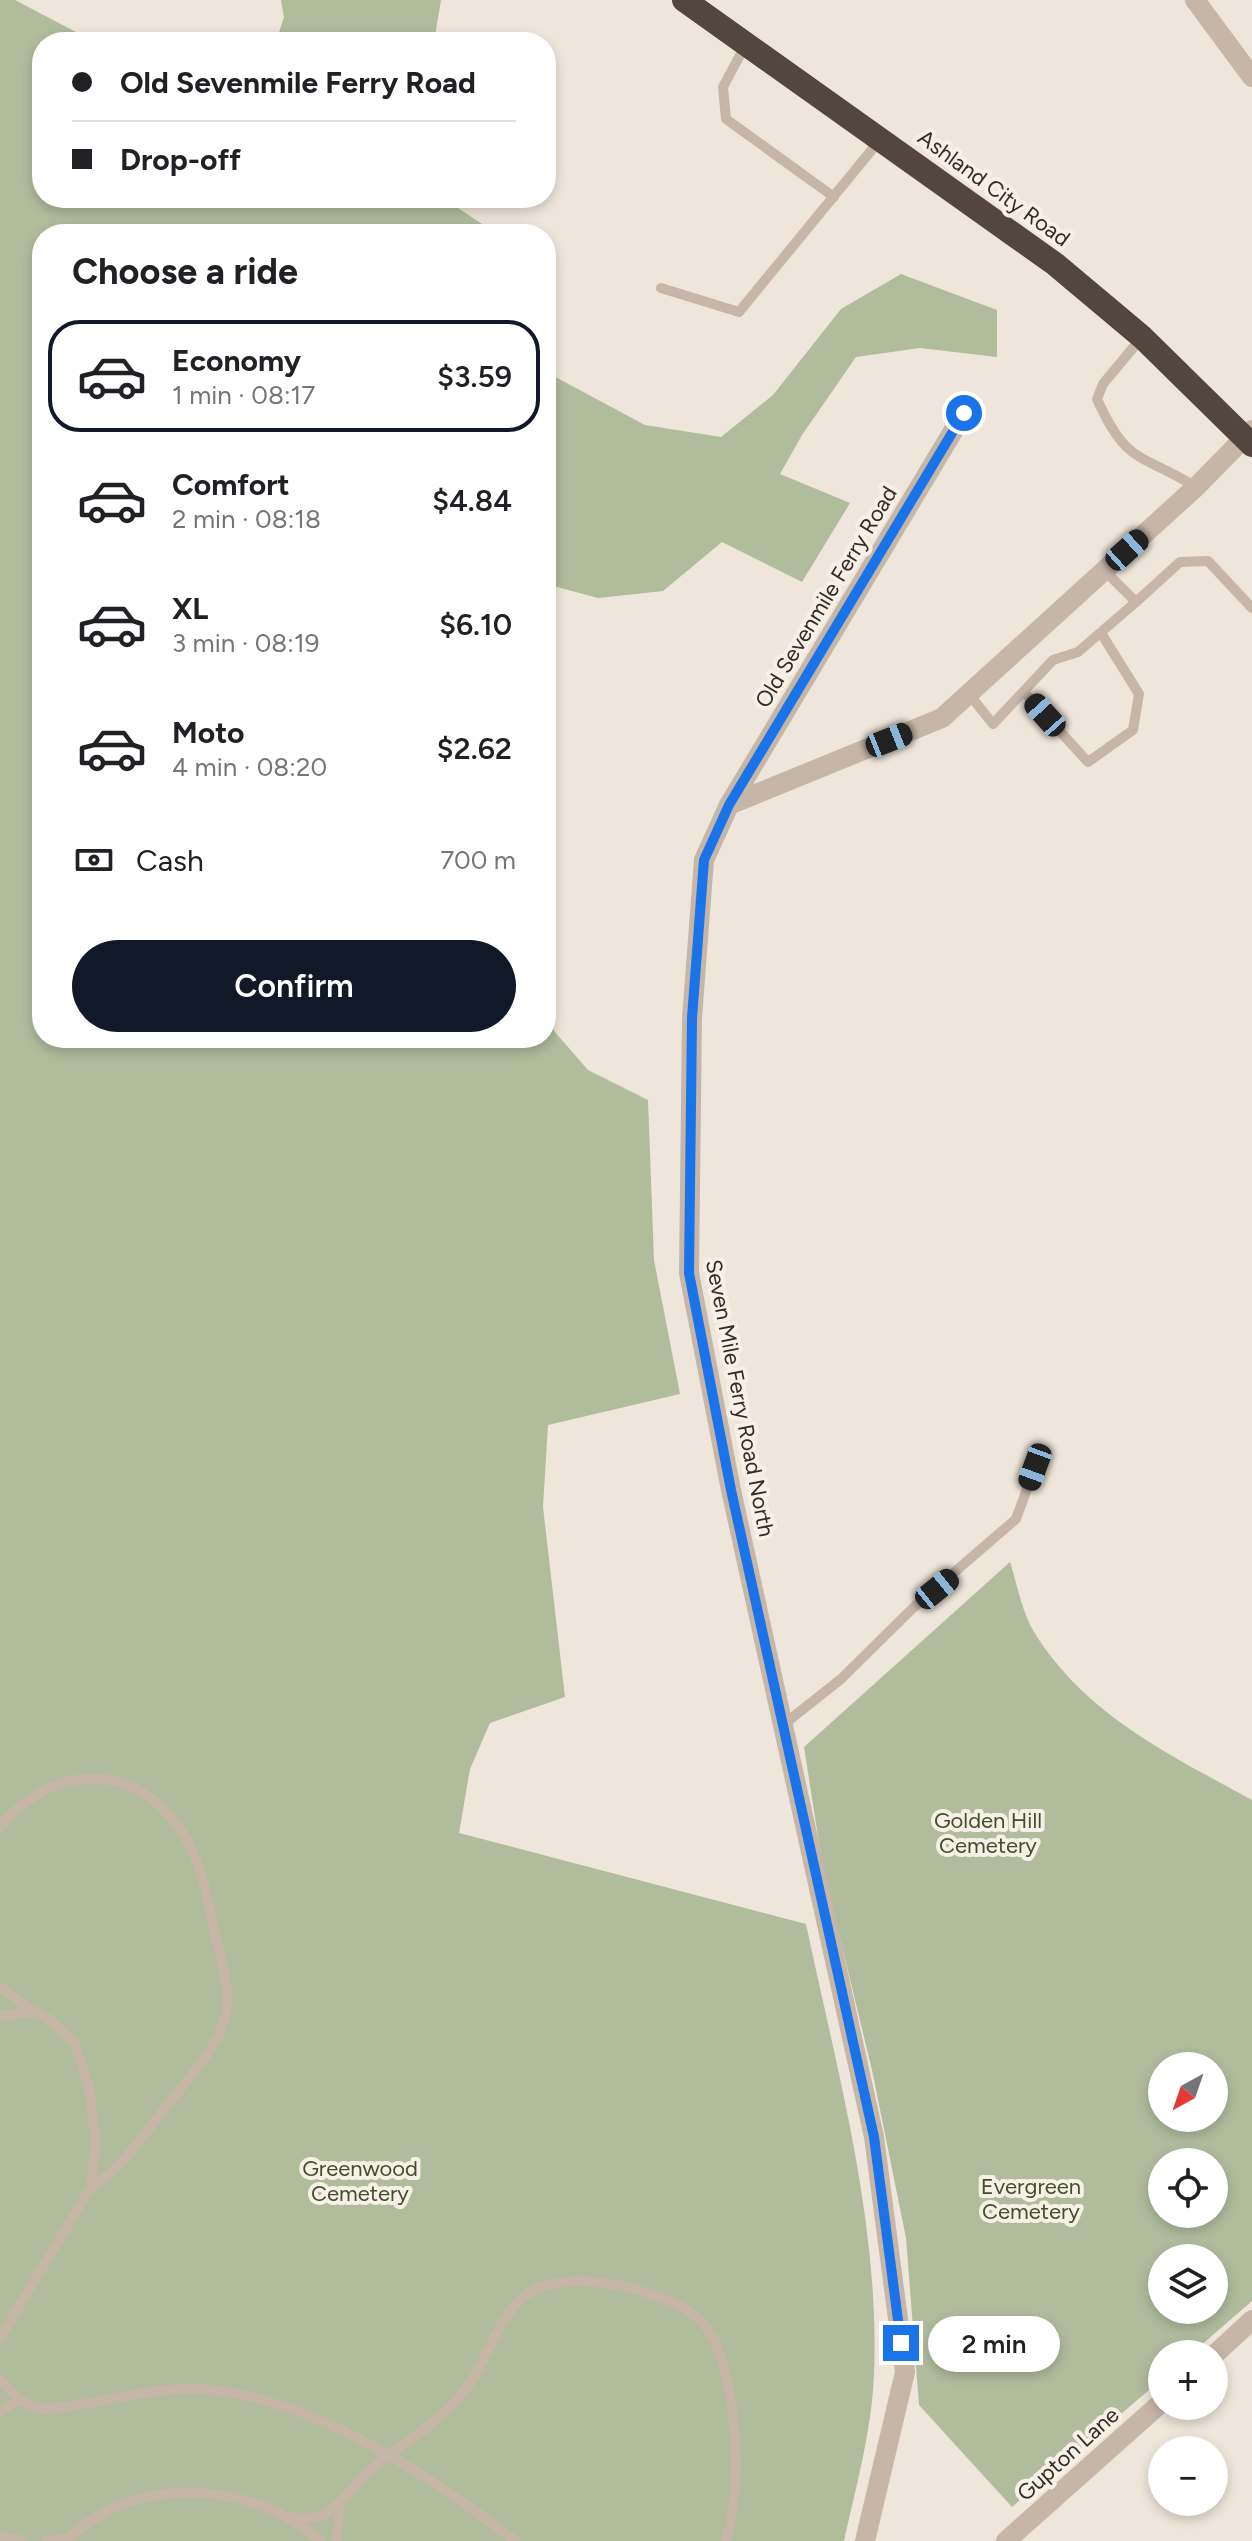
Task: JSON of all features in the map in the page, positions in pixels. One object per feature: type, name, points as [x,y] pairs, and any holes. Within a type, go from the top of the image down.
[{"type":"highway","name":"Ashland City Road","points":[[684,0],[1055,264],[1142,337],[1250,437]]},
{"type":"street","points":[[1195,0],[1252,77]]},
{"type":"street","name":"Old Sevenmile Ferry Road","points":[[729,805],[964,413]]},
{"type":"street","points":[[729,805],[942,718],[1250,437]]},
{"type":"street","name":"Seven Mile Ferry Road North","points":[[729,805],[704,860],[692,1018],[689,1273],[731,1490],[874,2137],[905,2372],[865,2541]]},
{"type":"street","points":[[1228,2343],[1252,2322]]},
{"type":"street","name":"Gupton Lane","points":[[1006,2541],[1148,2414]]},
{"type":"lane","points":[[746,44],[723,87],[726,119],[834,197]]},
{"type":"lane","points":[[661,288],[739,312],[880,139]]},
{"type":"lane","points":[[1142,337],[1103,384],[1097,399],[1114,437],[1126,448],[1196,487]]},
{"type":"lane","points":[[969,694],[993,724],[1053,660],[1078,652],[1180,562],[1208,561],[1252,608]]},
{"type":"lane","points":[[1104,570],[1136,602]]},
{"type":"lane","points":[[1024,692],[1088,762],[1133,730],[1139,694],[1101,633]]},
{"type":"lane","points":[[783,1725],[841,1679],[914,1607],[1016,1519],[1035,1467]]},
{"type":"lane","points":[[0,1827],[39,1792],[67,1781],[97,1777],[128,1784],[168,1813],[183,1833],[197,1861],[206,1892],[228,1992],[224,2023],[208,2054],[133,2150],[110,2175],[91,2187]]},
{"type":"lane","points":[[0,1987],[62,2030],[74,2042],[89,2086],[96,2142],[91,2187],[0,2338]]},
{"type":"lane","points":[[0,2016],[35,2012]]},
{"type":"lane","points":[[46,2541],[67,2540],[108,2510],[152,2495],[201,2493],[225,2496],[289,2517],[314,2518],[339,2502],[369,2471],[437,2421],[457,2399],[506,2317],[530,2291],[567,2281],[652,2293],[696,2316],[707,2326],[721,2358],[736,2436],[735,2499],[726,2541]]},
{"type":"lane","points":[[0,2379],[19,2400],[40,2409],[188,2389],[227,2391],[302,2410],[388,2458],[515,2541]]},
{"type":"lane","points":[[0,2411],[19,2400]]},
{"type":"lane","points":[[337,2541],[339,2502]]},
{"type":"lane","points":[[289,2517],[321,2541]]},
{"type":"lane","points":[[0,2536],[23,2541]]},
{"type":"green space","name":"Greenwood Cemetery","points":[[0,0],[15,0],[76,32],[32,32],[32,208],[458,208],[482,224],[32,224],[32,1048],[556,1048],[556,1033],[588,1070],[648,1100],[654,1260],[680,1394],[548,1425],[543,1507],[565,1697],[490,1723],[470,1769],[459,1833],[806,1924],[843,2091],[863,2204],[874,2317],[874,2374],[863,2458],[844,2541],[0,2541]]},
{"type":"green space","points":[[281,0],[441,0],[436,32],[279,32],[284,17]]},
{"type":"green space","points":[[901,274],[997,310],[997,357],[920,348],[856,357],[802,435],[780,474],[850,503],[802,582],[722,542],[663,591],[598,598],[556,587],[556,377],[645,425],[721,437],[773,395],[841,309]]},
{"type":"green space","points":[[1010,1562],[1034,1632],[1078,1687],[1104,1710],[1160,1749],[1252,1800],[1252,2301],[1228,2322],[1228,2244],[1148,2244],[1148,2324],[1226,2324],[1207,2340],[1148,2340],[1148,2391],[1012,2507],[919,2405],[906,2238],[872,2070],[823,1868],[804,1747]]},
{"type":"route","points":[[901,2343],[874,2137],[731,1490],[689,1273],[692,1018],[704,860],[729,805],[964,413]]},
{"type":"park label","name":"Golden Hill Cemetery","points":[[988,1832]]},
{"type":"park label","name":"Evergreen Cemetery","points":[[1031,2198]]}]
